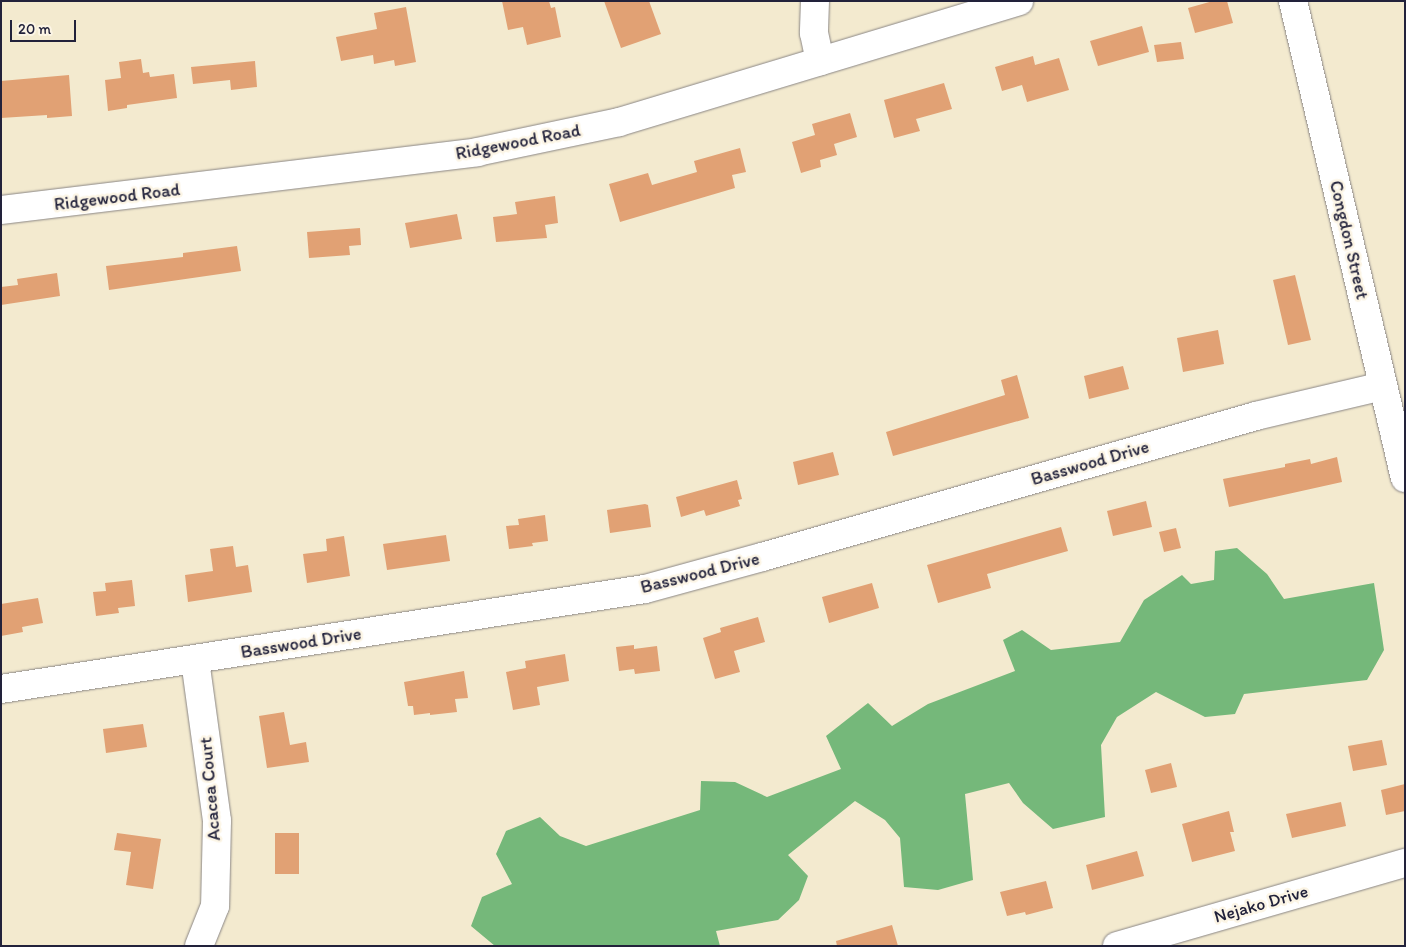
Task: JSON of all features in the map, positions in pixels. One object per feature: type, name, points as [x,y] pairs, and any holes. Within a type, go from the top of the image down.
[{"type":"street","points":[[815,1],[814,33],[820,61]]},
{"type":"street","name":"Ridgewood Road","points":[[1,210],[477,152],[619,122],[1019,1]]},
{"type":"street","name":"Congdon Street","points":[[1293,1],[1405,478]]},
{"type":"street","name":"Basswood Drive","points":[[1,689],[645,589],[762,558],[1247,419],[1383,386]]},
{"type":"street","name":"Acacea Court","points":[[195,660],[217,820],[215,906],[199,946]]},
{"type":"street","name":"Nejako Drive","points":[[1117,946],[1405,863]]},
{"type":"green space","points":[[1237,548],[1267,574],[1284,599],[1374,583],[1384,650],[1367,680],[1244,694],[1235,714],[1205,717],[1156,692],[1117,717],[1101,745],[1105,817],[1053,829],[1023,803],[1009,783],[965,794],[973,880],[938,890],[904,887],[900,838],[885,820],[855,801],[788,855],[808,876],[799,900],[778,920],[716,931],[720,946],[495,946],[471,926],[482,897],[512,884],[496,854],[506,831],[540,817],[560,836],[586,846],[700,810],[701,781],[735,782],[767,797],[841,769],[826,736],[868,703],[892,726],[928,704],[1015,671],[1003,640],[1022,630],[1051,650],[1120,642],[1144,600],[1182,575],[1191,584],[1214,580],[1215,551]]},
{"type":"building","points":[[502,1],[549,1],[551,8],[555,7],[561,37],[527,45],[523,27],[508,30]]},
{"type":"building","points":[[604,1],[649,1],[661,34],[621,48]]},
{"type":"building","points":[[1213,1],[1227,1],[1233,23],[1195,33],[1188,8]]},
{"type":"building","points":[[406,7],[416,62],[395,66],[394,60],[374,64],[373,55],[341,61],[336,37],[377,29],[374,13]]},
{"type":"building","points":[[1142,26],[1149,52],[1098,66],[1090,41]]},
{"type":"building","points":[[1181,42],[1184,59],[1157,62],[1154,45]]},
{"type":"building","points":[[1033,56],[1035,65],[1059,58],[1069,90],[1027,102],[1022,85],[1002,91],[995,67]]},
{"type":"building","points":[[141,59],[143,73],[149,72],[150,77],[174,74],[177,98],[127,105],[127,108],[108,111],[105,80],[121,78],[119,62]]},
{"type":"building","points":[[255,61],[257,87],[231,90],[230,80],[193,84],[191,67]]},
{"type":"building","points":[[69,75],[72,116],[47,118],[47,115],[1,118],[1,81]]},
{"type":"building","points":[[944,83],[952,109],[916,119],[920,131],[894,138],[884,100]]},
{"type":"building","points":[[850,113],[857,137],[834,144],[837,155],[820,160],[821,167],[801,173],[792,142],[815,135],[812,124]]},
{"type":"building","points":[[740,148],[746,172],[732,175],[735,188],[620,222],[609,184],[648,173],[652,185],[697,172],[694,161]]},
{"type":"building","points":[[555,196],[558,223],[545,225],[547,238],[496,242],[493,217],[517,214],[515,202]]},
{"type":"building","points":[[457,214],[462,239],[410,248],[405,223]]},
{"type":"building","points":[[360,228],[361,245],[349,246],[350,255],[309,258],[307,232]]},
{"type":"building","points":[[237,246],[241,271],[109,290],[106,266],[183,257],[183,253]]},
{"type":"building","points":[[57,273],[60,296],[1,305],[1,287],[18,285],[17,279]]},
{"type":"building","points":[[1295,275],[1311,340],[1288,345],[1273,280]]},
{"type":"building","points":[[1218,330],[1224,364],[1183,372],[1177,338]]},
{"type":"building","points":[[1123,366],[1129,389],[1089,399],[1084,376]]},
{"type":"building","points":[[1017,375],[1029,418],[893,456],[886,432],[1005,395],[1001,380]]},
{"type":"building","points":[[833,452],[839,475],[798,485],[793,462]]},
{"type":"building","points":[[1337,457],[1342,482],[1229,507],[1223,479],[1285,467],[1285,464],[1310,459],[1311,464]]},
{"type":"building","points":[[737,480],[742,499],[738,500],[740,506],[706,516],[704,510],[681,517],[676,497]]},
{"type":"building","points":[[1146,501],[1152,527],[1113,536],[1107,511]]},
{"type":"building","points":[[648,505],[651,527],[610,533],[607,510]]},
{"type":"building","points":[[545,515],[548,541],[532,543],[533,546],[509,549],[506,526],[519,525],[518,519]]},
{"type":"building","points":[[1061,527],[1068,551],[987,574],[991,588],[938,603],[927,565]]},
{"type":"building","points":[[1176,528],[1181,548],[1164,552],[1159,532]]},
{"type":"building","points":[[446,535],[450,561],[387,570],[383,544]]},
{"type":"building","points":[[344,536],[350,576],[307,583],[303,554],[327,551],[326,539]]},
{"type":"building","points":[[233,546],[236,567],[248,565],[252,592],[188,602],[185,575],[213,571],[210,549]]},
{"type":"building","points":[[132,580],[135,606],[118,608],[119,613],[96,616],[93,592],[106,591],[105,583]]},
{"type":"building","points":[[872,583],[879,608],[829,623],[822,597]]},
{"type":"building","points":[[38,598],[43,623],[22,627],[23,632],[1,636],[1,604]]},
{"type":"building","points":[[758,617],[765,642],[734,651],[740,672],[715,679],[703,638],[721,632],[720,628]]},
{"type":"building","points":[[634,645],[634,649],[657,646],[660,671],[635,674],[634,669],[619,671],[616,647]]},
{"type":"building","points":[[565,654],[569,681],[537,687],[540,705],[513,710],[506,672],[526,668],[525,661]]},
{"type":"building","points":[[464,671],[468,698],[455,699],[457,712],[414,715],[413,706],[408,706],[404,682]]},
{"type":"building","points":[[284,712],[290,745],[306,742],[309,762],[267,768],[259,716]]},
{"type":"building","points":[[143,724],[147,747],[106,753],[103,729]]},
{"type":"building","points":[[1382,740],[1387,765],[1353,771],[1348,746]]},
{"type":"building","points":[[1171,763],[1177,787],[1151,793],[1145,770]]},
{"type":"building","points":[[1405,784],[1405,811],[1386,815],[1381,790]]},
{"type":"building","points":[[1341,802],[1346,826],[1292,838],[1286,814]]},
{"type":"building","points":[[1229,811],[1234,832],[1230,832],[1235,851],[1192,862],[1182,824]]},
{"type":"building","points":[[117,833],[161,839],[153,889],[126,885],[131,852],[114,850]]},
{"type":"building","points":[[275,833],[299,833],[299,874],[275,874]]},
{"type":"building","points":[[1137,851],[1144,876],[1092,890],[1086,865]]},
{"type":"building","points":[[1046,881],[1053,908],[1026,915],[1025,912],[1007,916],[1000,892]]},
{"type":"building","points":[[892,925],[898,946],[837,946],[836,941]]}]
